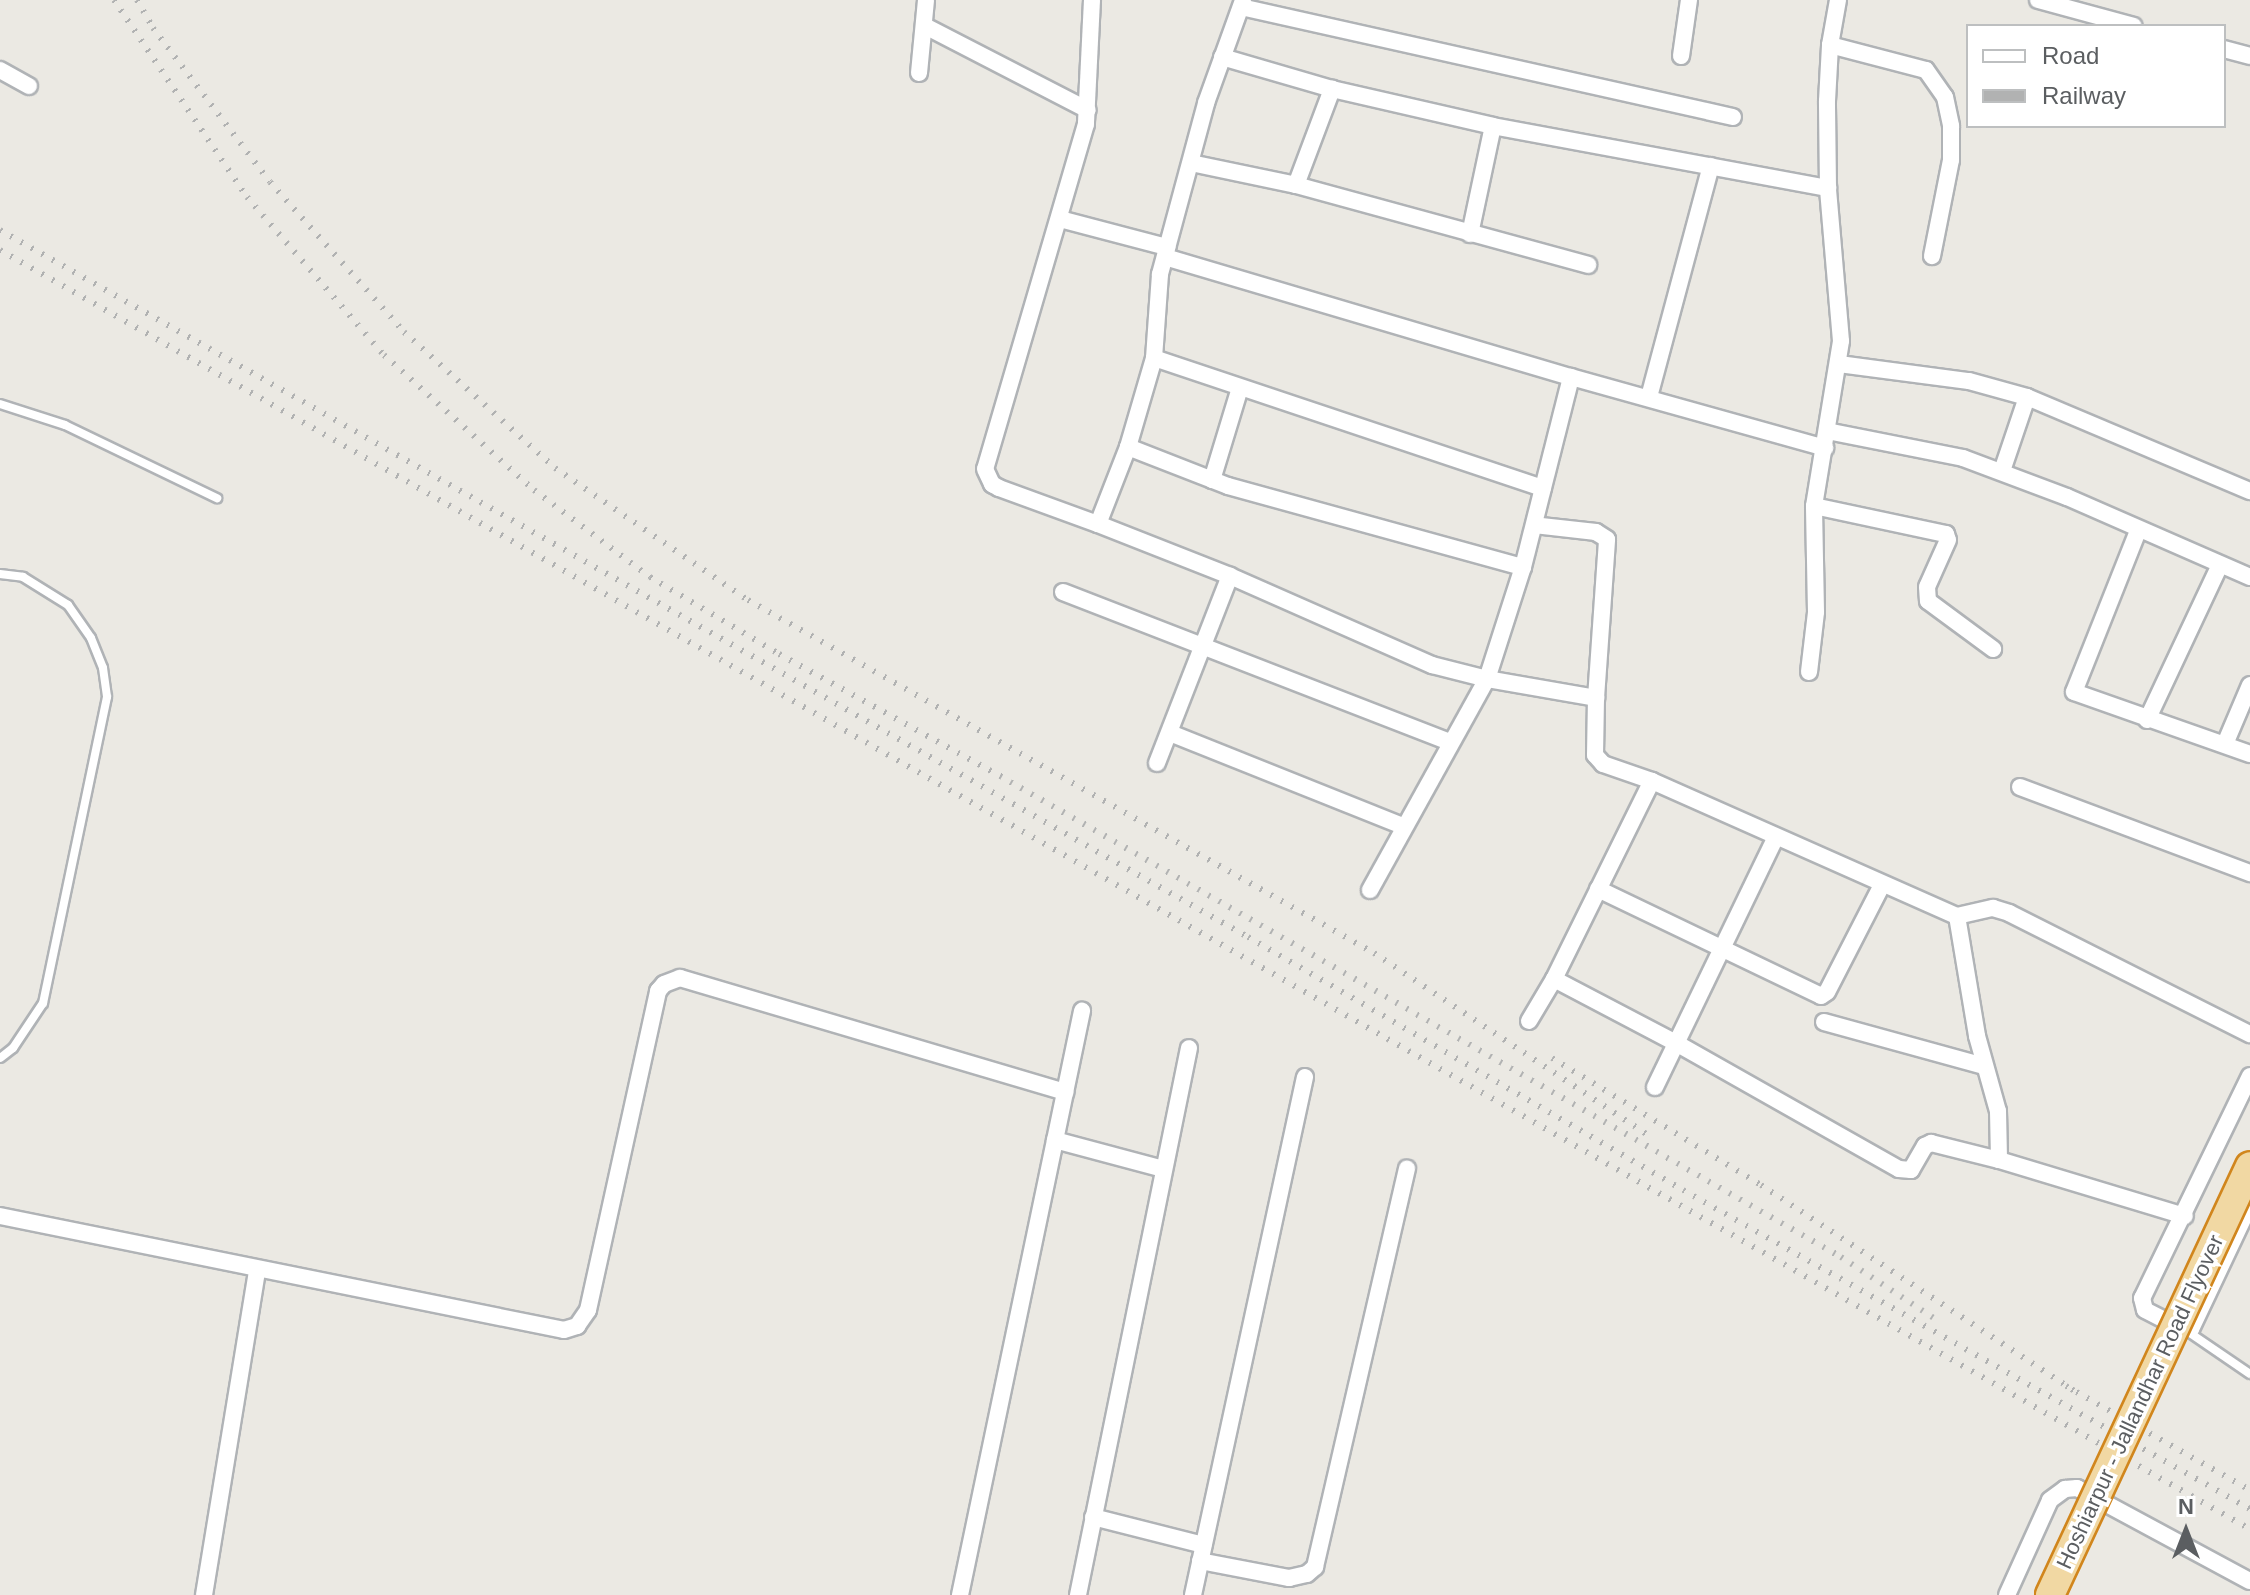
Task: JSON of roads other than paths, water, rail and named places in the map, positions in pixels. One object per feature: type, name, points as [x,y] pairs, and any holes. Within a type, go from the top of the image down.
[{"type":"highway","name":"Hoshiarpur - Jallandhar Road Flyover","points":[[2050,1595],[2250,1166]]},
{"type":"street","points":[[919,73],[926,0]]},
{"type":"street","points":[[1092,0],[1088,110],[1060,219],[985,469],[992,484],[1230,576],[1432,665],[1487,679],[1596,698]]},
{"type":"street","points":[[1681,56],[1689,0]]},
{"type":"street","points":[[1809,672],[1816,612],[1814,506],[1839,364],[1841,313],[1828,188],[1830,45],[1838,0]]},
{"type":"street","points":[[2038,0],[2127,24]]},
{"type":"street","points":[[1098,524],[1128,447],[1154,358],[1159,334],[1157,296],[1166,252],[1222,57],[1242,4],[1733,117]]},
{"type":"street","points":[[925,26],[1088,110]]},
{"type":"street","points":[[1830,45],[1926,70],[1945,97],[1951,126],[1951,160],[1932,256]]},
{"type":"street","points":[[2226,50],[2250,56]]},
{"type":"street","points":[[1222,57],[1332,89],[1493,126],[1828,188]]},
{"type":"street","points":[[0,70],[29,86]]},
{"type":"street","points":[[1296,185],[1332,89]]},
{"type":"street","points":[[1470,234],[1493,126]]},
{"type":"street","points":[[1191,163],[1296,185],[1588,265]]},
{"type":"street","points":[[1649,397],[1711,166]]},
{"type":"street","points":[[1060,219],[1571,377],[1826,440],[1945,452],[2002,471],[2250,577]]},
{"type":"street","points":[[1154,358],[1543,488]]},
{"type":"street","points":[[1839,364],[1969,381],[2027,397],[2250,491]]},
{"type":"street","points":[[1370,890],[1449,742],[1487,679],[1523,567],[1571,377]]},
{"type":"street","points":[[1212,480],[1240,388]]},
{"type":"street","points":[[2002,471],[2027,397]]},
{"type":"street","points":[[1128,447],[1212,480],[1523,567]]},
{"type":"street","points":[[1814,506],[1946,534],[1948,540],[1927,587],[1928,601],[1993,649]]},
{"type":"street","points":[[1534,525],[1596,532],[1607,539],[1596,698],[1598,760],[1957,916],[1993,908],[2009,913],[2250,1034]]},
{"type":"street","points":[[2138,531],[2073,690],[2076,694],[2147,720],[2250,754]]},
{"type":"street","points":[[2147,720],[2220,565]]},
{"type":"street","points":[[1157,763],[1230,576]]},
{"type":"street","points":[[1063,592],[1449,742]]},
{"type":"street","points":[[2225,744],[2250,685]]},
{"type":"street","points":[[1170,733],[1403,826]]},
{"type":"street","points":[[1529,1021],[1554,979],[1652,781]]},
{"type":"street","points":[[2020,787],[2250,873]]},
{"type":"street","points":[[1655,1087],[1776,837]]},
{"type":"street","points":[[1598,889],[1821,996],[1827,992],[1882,885]]},
{"type":"street","points":[[1957,916],[1984,1066],[1998,1111],[1999,1160]]},
{"type":"street","points":[[1554,979],[1676,1043],[1899,1169],[1911,1170],[1925,1146],[1931,1143],[1999,1160],[2185,1216]]},
{"type":"street","points":[[0,1216],[257,1271],[544,1329],[564,1330],[577,1326],[588,1310],[658,991],[672,980],[695,983],[1065,1092]]},
{"type":"street","points":[[960,1595],[1082,1011]]},
{"type":"street","points":[[1824,1022],[1984,1066]]},
{"type":"street","points":[[1078,1595],[1189,1048]]},
{"type":"street","points":[[2250,1076],[2142,1304],[2145,1310],[2187,1331],[2193,1326],[2250,1204]]},
{"type":"street","points":[[1193,1595],[1305,1077]]},
{"type":"street","points":[[1055,1140],[1163,1169]]},
{"type":"street","points":[[1093,1517],[1289,1578],[1307,1574],[1315,1567],[1407,1168]]},
{"type":"street","points":[[204,1595],[257,1271]]},
{"type":"street","points":[[2007,1595],[2050,1500],[2065,1489],[2077,1488],[2250,1581]]},
{"type":"lane","points":[[0,404],[65,425],[217,498]]},
{"type":"lane","points":[[0,574],[23,577],[68,605],[91,638],[103,668],[107,697],[43,1003],[13,1048],[0,1058]]},
{"type":"lane","points":[[2187,1331],[2249,1371]]},
{"type":"railway","points":[[114,0],[247,197],[384,355],[534,490],[650,577],[779,654],[1000,776],[1841,1257],[1937,1320]]},
{"type":"railway","points":[[137,0],[153,28],[270,182],[404,332],[555,468],[748,600],[1374,953],[1646,1134]]},
{"type":"railway","points":[[0,230],[1248,937],[1683,1190],[2250,1509]]},
{"type":"railway","points":[[0,250],[2250,1529]]},
{"type":"railway","points":[[1552,1058],[1761,1185],[2075,1391]]},
{"type":"railway","points":[[2066,1386],[2250,1490]]}]
